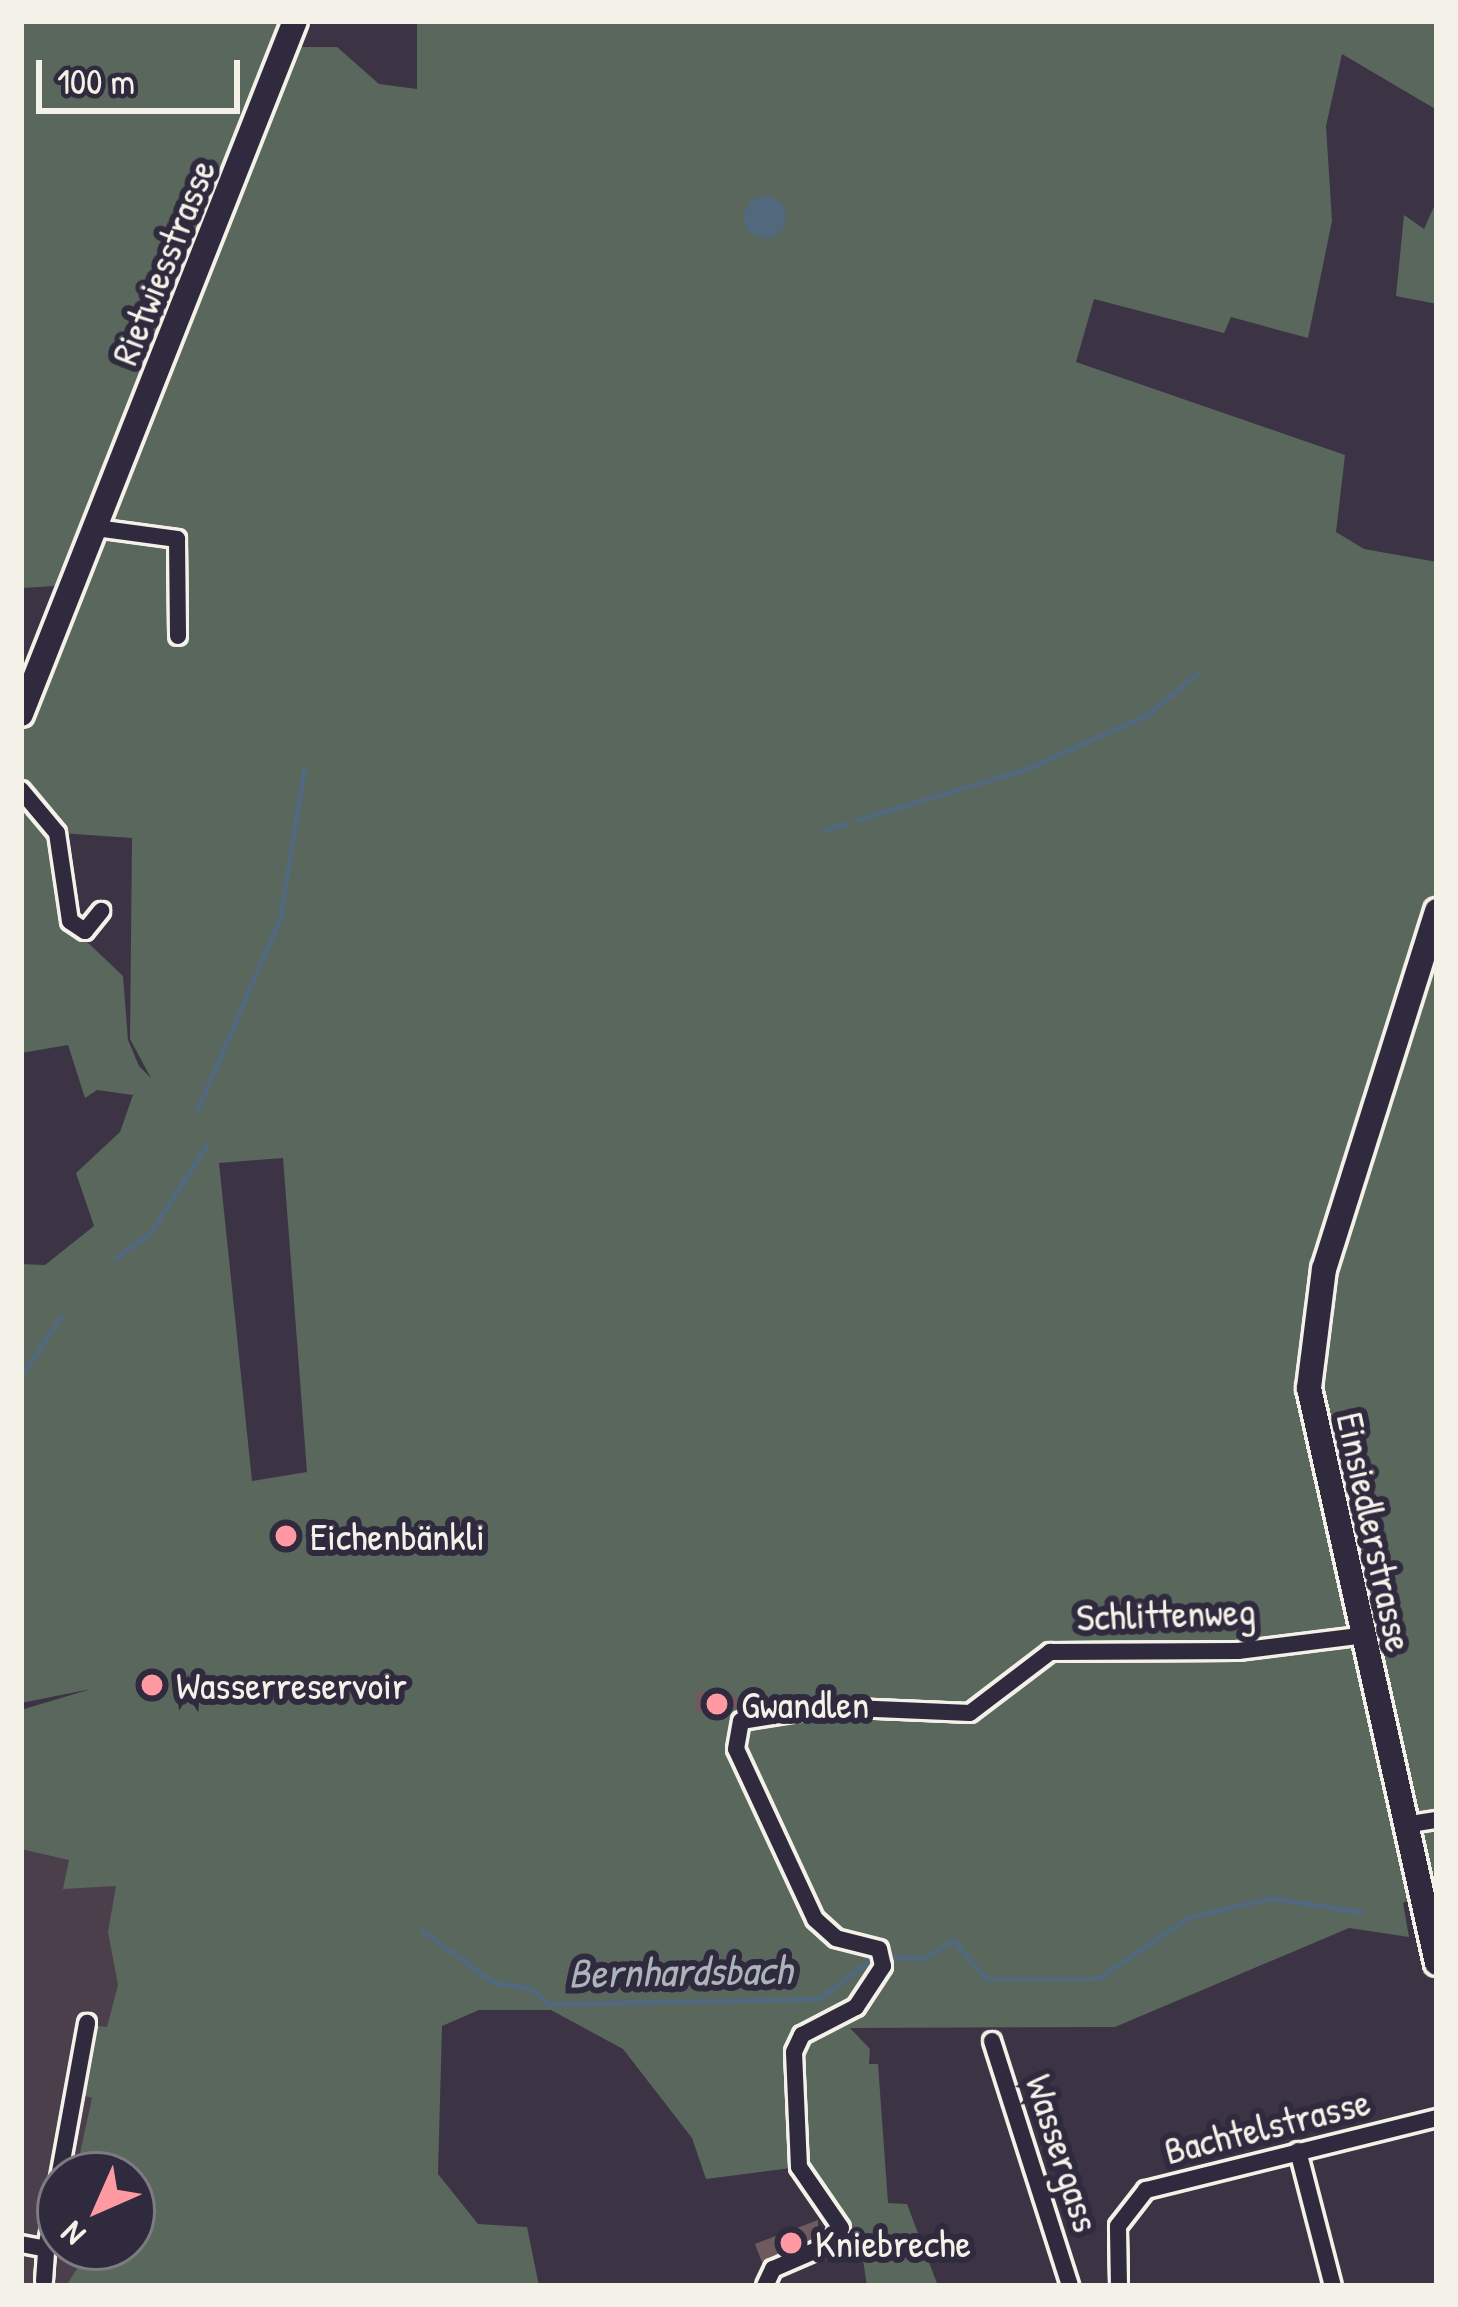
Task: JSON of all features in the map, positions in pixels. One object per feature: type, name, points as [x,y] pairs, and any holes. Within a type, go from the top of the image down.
[{"type":"street","name":"Rietwiesstrasse","points":[[21,714],[295,21]]},
{"type":"street","points":[[96,528],[177,539],[178,636]]},
{"type":"street","points":[[21,790],[57,833],[70,920],[85,931],[101,911]]},
{"type":"street","name":"Einsiedlerstrasse","points":[[1437,911],[1312,1328],[1315,1447],[1437,1963]]},
{"type":"street","name":"Schlittenweg","points":[[765,2286],[772,2270],[826,2246],[841,2228],[800,2167],[794,2052],[802,2036],[856,2007],[883,1966],[879,1949],[836,1938],[815,1919],[736,1749],[741,1720],[805,1708],[970,1713],[1050,1652],[1238,1651],[1359,1636]]},
{"type":"street","points":[[1404,1825],[1437,1820]]},
{"type":"street","points":[[64,2151],[87,2023]]},
{"type":"street","name":"Wassergass","points":[[992,2041],[1070,2286]]},
{"type":"street","name":"Bachtelstrasse","points":[[1119,2286],[1118,2226],[1146,2190],[1437,2118]]},
{"type":"street","points":[[1298,2151],[1333,2286]]},
{"type":"street","points":[[44,2281],[45,2271]]},
{"type":"shaded area","points":[[91,1690],[190,2199],[156,2228],[156,2151],[36,2151],[36,2271],[106,2271],[89,2286],[21,2286],[21,1710]]},
{"type":"green space","points":[[21,21],[294,24],[73,585],[21,588]]},
{"type":"green space","points":[[417,21],[1437,21],[1437,110],[1342,54],[1326,126],[1332,221],[1308,338],[1231,317],[1224,333],[1094,299],[1076,362],[1345,455],[1336,532],[1364,549],[1437,562],[1437,900],[1303,1376],[1421,1894],[1403,1903],[1409,1937],[1349,1928],[1115,2027],[850,2028],[870,2049],[869,2064],[878,2064],[888,2203],[907,2204],[938,2286],[867,2286],[860,2240],[799,2167],[706,2179],[692,2138],[623,2049],[551,2010],[479,2010],[442,2026],[438,2174],[478,2224],[527,2227],[539,2286],[66,2286],[76,2271],[156,2271],[156,2151],[81,2151],[92,2098],[78,2094],[91,2025],[107,2027],[118,1985],[108,1932],[116,1886],[63,1889],[69,1860],[21,1849],[21,1710],[91,1689],[21,1703],[21,1264],[45,1265],[94,1226],[76,1173],[120,1132],[133,1095],[97,1090],[85,1098],[68,1045],[21,1053],[21,796],[54,836],[64,920],[123,976],[128,1040],[139,1066],[151,1078],[130,1039],[132,838],[61,833],[21,784],[21,728],[292,47],[337,47],[379,84],[417,89]],"holes":[[[283,1158],[307,1472],[252,1481],[219,1163]]]},
{"type":"green space","points":[[1437,200],[1437,304],[1396,296],[1404,215],[1424,229]]},
{"type":"green space","points":[[1437,943],[1437,1878],[1424,1878],[1312,1378],[1321,1307]]},
{"type":"water","points":[[765,196],[780,202],[786,217],[780,232],[765,238],[750,232],[744,217],[750,202]]},
{"type":"building","name":"Gwandlen","points":[[697,1690],[739,1696],[737,1709],[695,1712]]},
{"type":"building","name":"Kniebreche","points":[[818,2220],[818,2236],[762,2262],[755,2244]]},
{"type":"waterway","points":[[857,820],[1026,769],[1149,714],[1197,673]]},
{"type":"waterway","points":[[197,1111],[280,918],[304,770]]},
{"type":"waterway","points":[[825,830],[846,823]]},
{"type":"waterway","points":[[116,1258],[151,1232],[206,1146]]},
{"type":"waterway","points":[[21,1376],[61,1317]]},
{"type":"waterway","name":"Bernhardsbach","points":[[888,1956],[922,1959],[954,1940],[986,1979],[1097,1979],[1189,1917],[1271,1898],[1361,1912]]},
{"type":"waterway","name":"Bernhardsbach","points":[[422,1930],[495,1983],[530,1988],[550,2004],[818,1999],[875,1957]]},
{"type":"place","name":"Eichenbänkli","points":[[286,1536]]},
{"type":"place","name":"Wasserreservoir","points":[[152,1685]]},
{"type":"place","name":"Gwandlen","points":[[717,1704]]},
{"type":"place","name":"Kniebreche","points":[[791,2243]]}]
